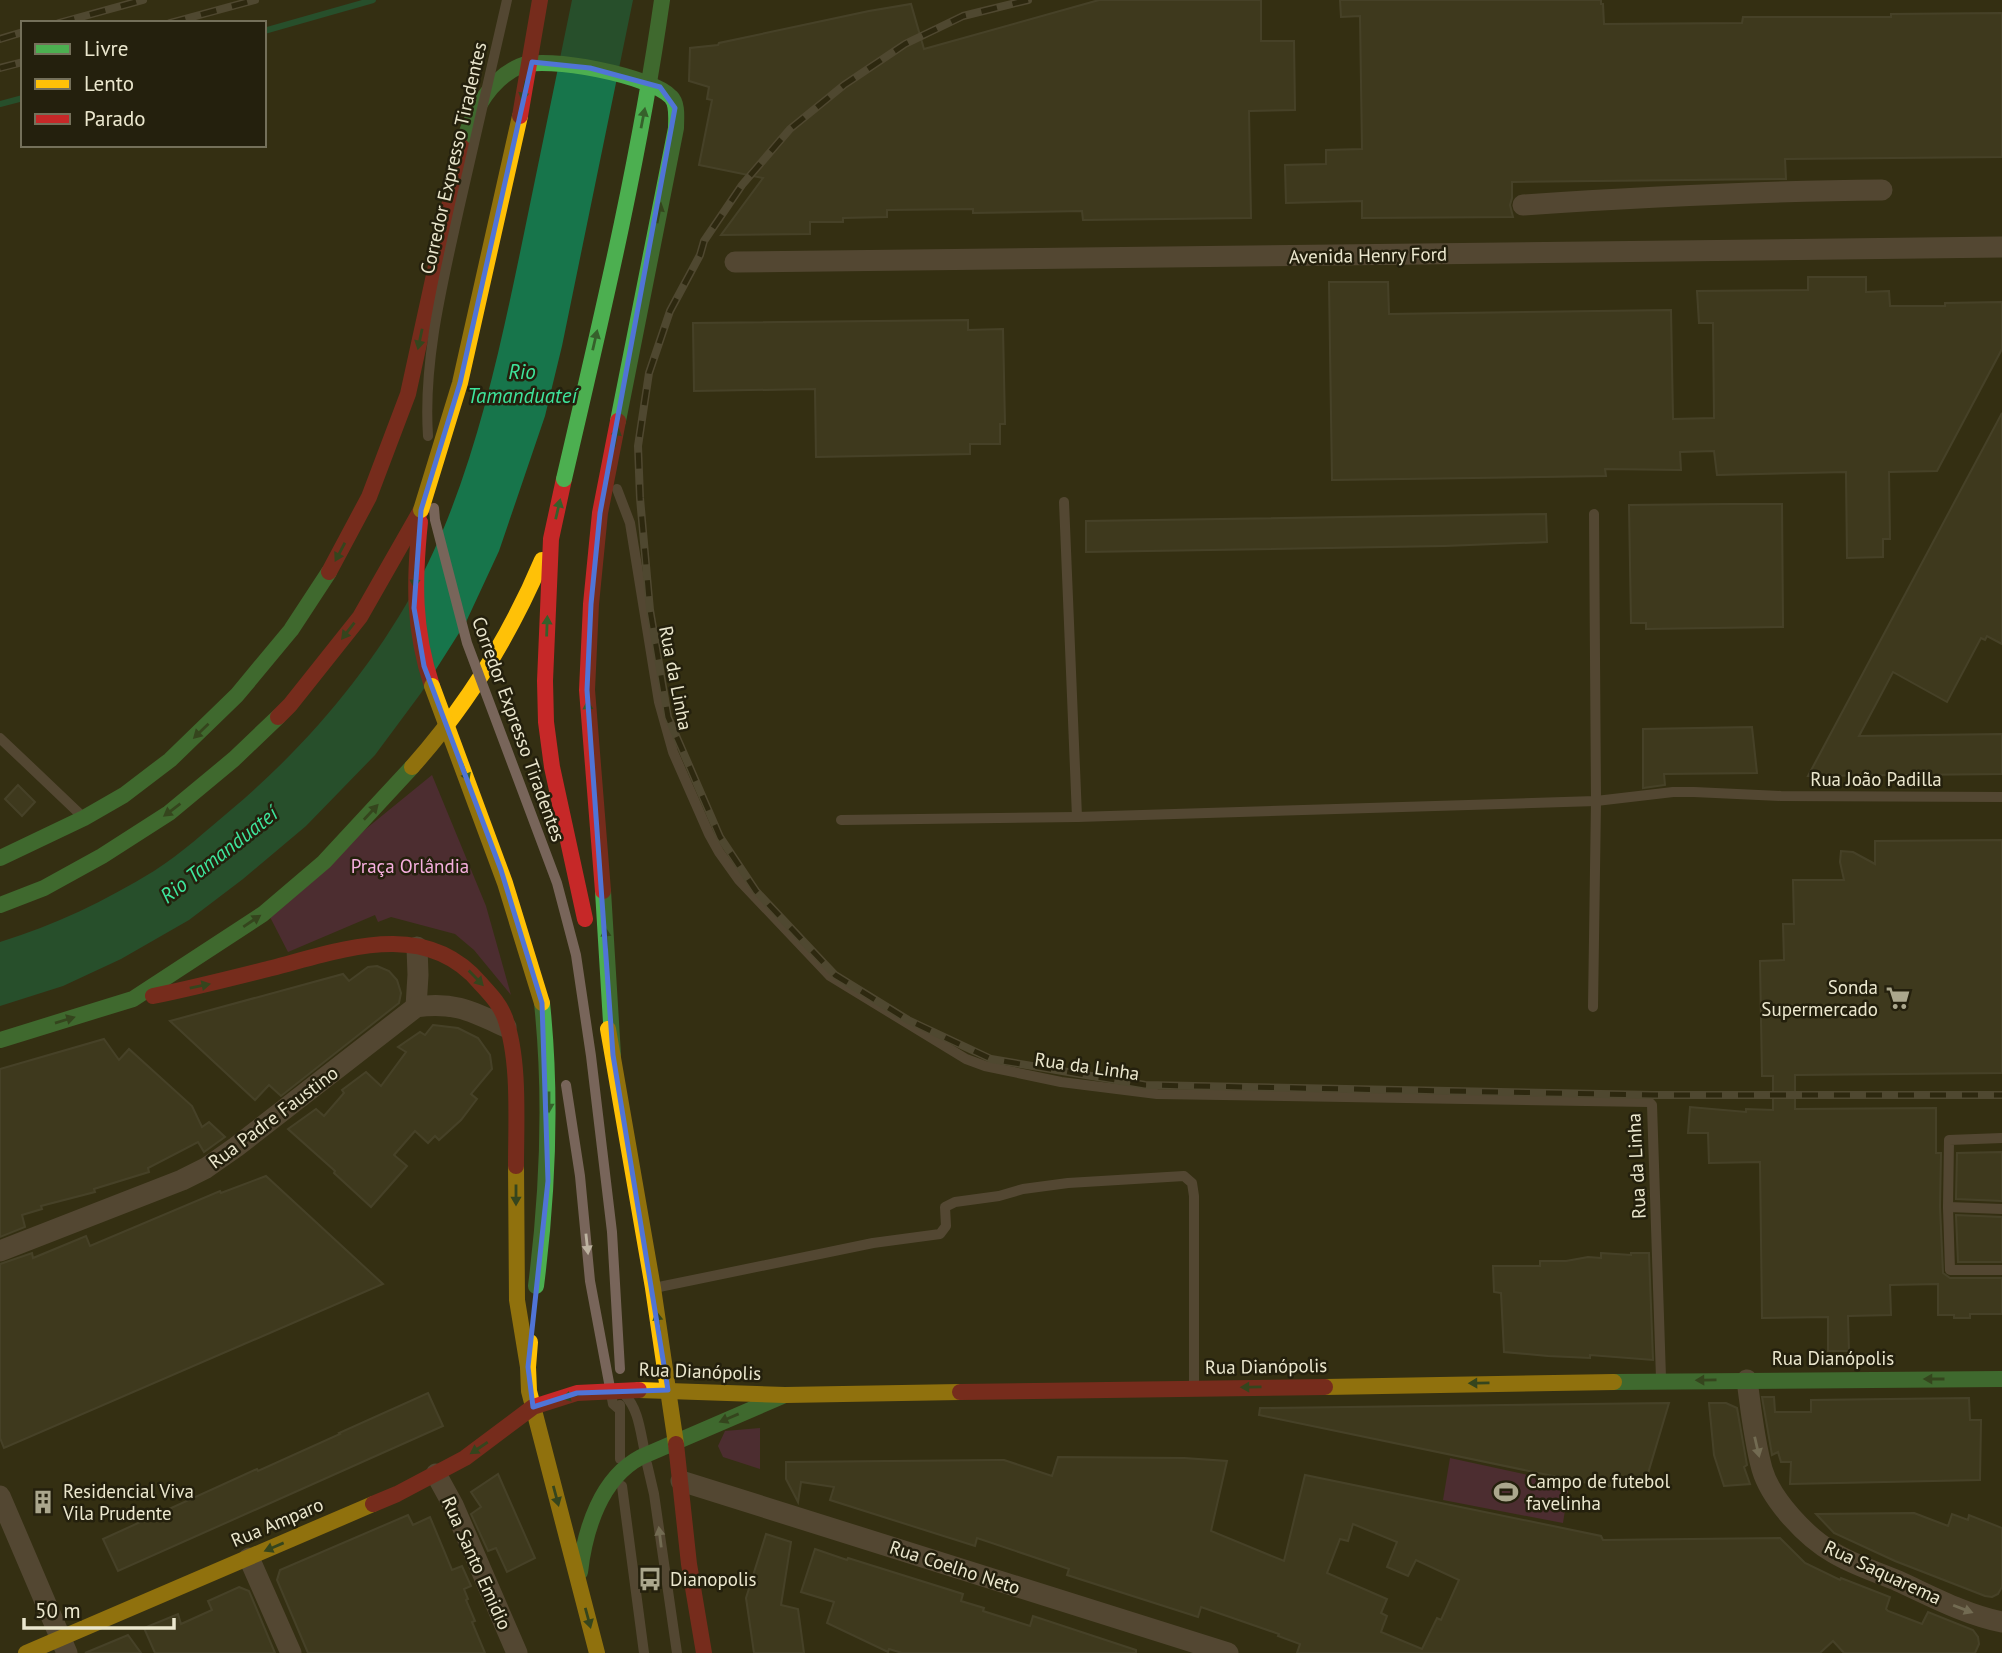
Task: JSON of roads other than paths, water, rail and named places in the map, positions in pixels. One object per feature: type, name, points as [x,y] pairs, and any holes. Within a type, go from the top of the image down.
[{"type":"main road","points":[[528,1367],[548,1181],[550,1095],[542,1003],[501,870],[424,666],[414,608],[421,510],[460,383],[518,125],[540,0]]},
{"type":"main road","points":[[133,999],[263,914],[324,862],[442,733],[501,645],[527,595],[551,539],[628,194],[655,60],[662,0]]},
{"type":"main road","points":[[0,858],[84,818],[124,795],[170,760],[237,695],[291,630],[338,557],[369,497],[408,394],[461,150],[471,117],[499,81],[523,64],[533,62],[590,68],[660,87],[671,97],[676,108],[676,128],[600,513],[590,604],[587,690],[601,851],[613,1055]]},
{"type":"main road","points":[[0,905],[44,888],[103,856],[169,813],[234,760],[290,705],[360,617],[421,510]]},
{"type":"main road","points":[[551,539],[545,681],[546,722],[552,766],[613,1055],[653,1288],[704,1653]]},
{"type":"main road","points":[[0,1040],[133,999],[202,986],[358,946],[390,943],[432,949],[471,972],[495,1000],[508,1028],[516,1098],[517,1300],[528,1367],[529,1391],[597,1653]]},
{"type":"main road","name":"Rua Dianópolis","points":[[533,1407],[577,1394],[616,1390],[785,1395],[1661,1381],[2002,1379]]},
{"type":"main road","points":[[579,1582],[588,1528],[621,1470],[717,1423],[785,1395]]},
{"type":"main road","name":"Rua Amparo","points":[[26,1653],[64,1646],[249,1558],[397,1494],[491,1440],[533,1407]]},
{"type":"street","points":[[1523,205],[1783,191],[1882,190]]},
{"type":"street","name":"Avenida Henry Ford","points":[[735,262],[2002,247]]},
{"type":"street","points":[[417,947],[416,1007],[438,1004],[453,1006],[477,1013],[508,1028]]},
{"type":"street","name":"Rua Padre Faustino","points":[[0,1251],[206,1168],[416,1007]]},
{"type":"street","name":"Rua Saquarema","points":[[1747,1380],[1754,1435],[1763,1472],[1784,1509],[1807,1534],[1834,1553],[1930,1596],[2002,1622]]},
{"type":"street","name":"Rua Santo Emidio","points":[[436,1474],[453,1505],[517,1653]]},
{"type":"street","name":"Rua Coelho Neto","points":[[681,1480],[1228,1653]]},
{"type":"street","points":[[0,1496],[64,1646]]},
{"type":"street","points":[[249,1558],[291,1653]]},
{"type":"lane","name":"Corredor Expresso Tiradentes","points":[[507,0],[446,270],[432,351],[427,411],[435,520],[467,643],[557,883],[576,955],[612,1232],[620,1368],[616,1390],[620,1410],[621,1470],[643,1653]]},
{"type":"lane","name":"Rua da Linha","points":[[609,473],[630,523],[659,702],[673,752],[709,834],[732,870],[830,976],[966,1059],[985,1066],[1061,1082],[1157,1094],[1649,1102],[1652,1105],[1661,1381]]},
{"type":"lane","points":[[1064,502],[1077,817]]},
{"type":"lane","points":[[1593,1007],[1596,801],[1594,514]]},
{"type":"lane","points":[[0,738],[84,818]]},
{"type":"lane","name":"Rua João Padilla","points":[[841,820],[1077,817],[1596,801],[1672,792],[2002,797]]},
{"type":"lane","points":[[546,1034],[562,1069],[580,1176],[590,1281],[616,1390],[632,1403],[640,1425],[654,1494],[677,1653]]},
{"type":"lane","points":[[2002,1138],[1949,1140],[1948,1207],[1950,1270],[2002,1269]]},
{"type":"lane","points":[[653,1288],[873,1243],[940,1234],[946,1226],[945,1207],[955,1202],[1068,1183],[1184,1176],[1192,1182],[1194,1196],[1194,1388]]},
{"type":"lane","points":[[1948,1207],[2002,1209]]},
{"type":"water","name":"Rio Tamanduateí","points":[[572,0],[633,0],[562,346],[545,416],[499,551],[466,622],[421,693],[375,755],[306,826],[243,879],[189,920],[121,959],[63,986],[0,1006],[0,942],[60,920],[117,892],[154,871],[204,833],[259,786],[332,709],[375,654],[412,594],[432,554],[466,469],[491,381]]},
{"type":"waterway","points":[[266,30],[373,0]]},
{"type":"waterway","points":[[0,104],[21,99]]},
{"type":"railway","points":[[66,21],[143,0]]},
{"type":"railway","points":[[177,21],[255,0]]},
{"type":"railway","points":[[1028,0],[963,16],[905,44],[844,85],[790,129],[742,185],[704,241],[700,255],[670,311],[649,373],[638,446],[640,498],[650,610],[668,717],[720,837],[756,891],[835,975],[908,1020],[991,1059],[1145,1085],[1653,1095],[2002,1095]]},
{"type":"railway","points":[[0,39],[21,33]]},
{"type":"railway","points":[[0,68],[21,63]]},
{"type":"place","name":"Sonda Supermercado","points":[[1898,998]]},
{"type":"place","name":"Campo de futebol favelinha","points":[[1506,1492]]},
{"type":"place","name":"Residencial Viva Vila Prudente","points":[[43,1502]]},
{"type":"place","name":"Dianopolis","points":[[650,1579]]},
{"type":"park label","name":"Praça Orlândia","points":[[410,866]]}]
